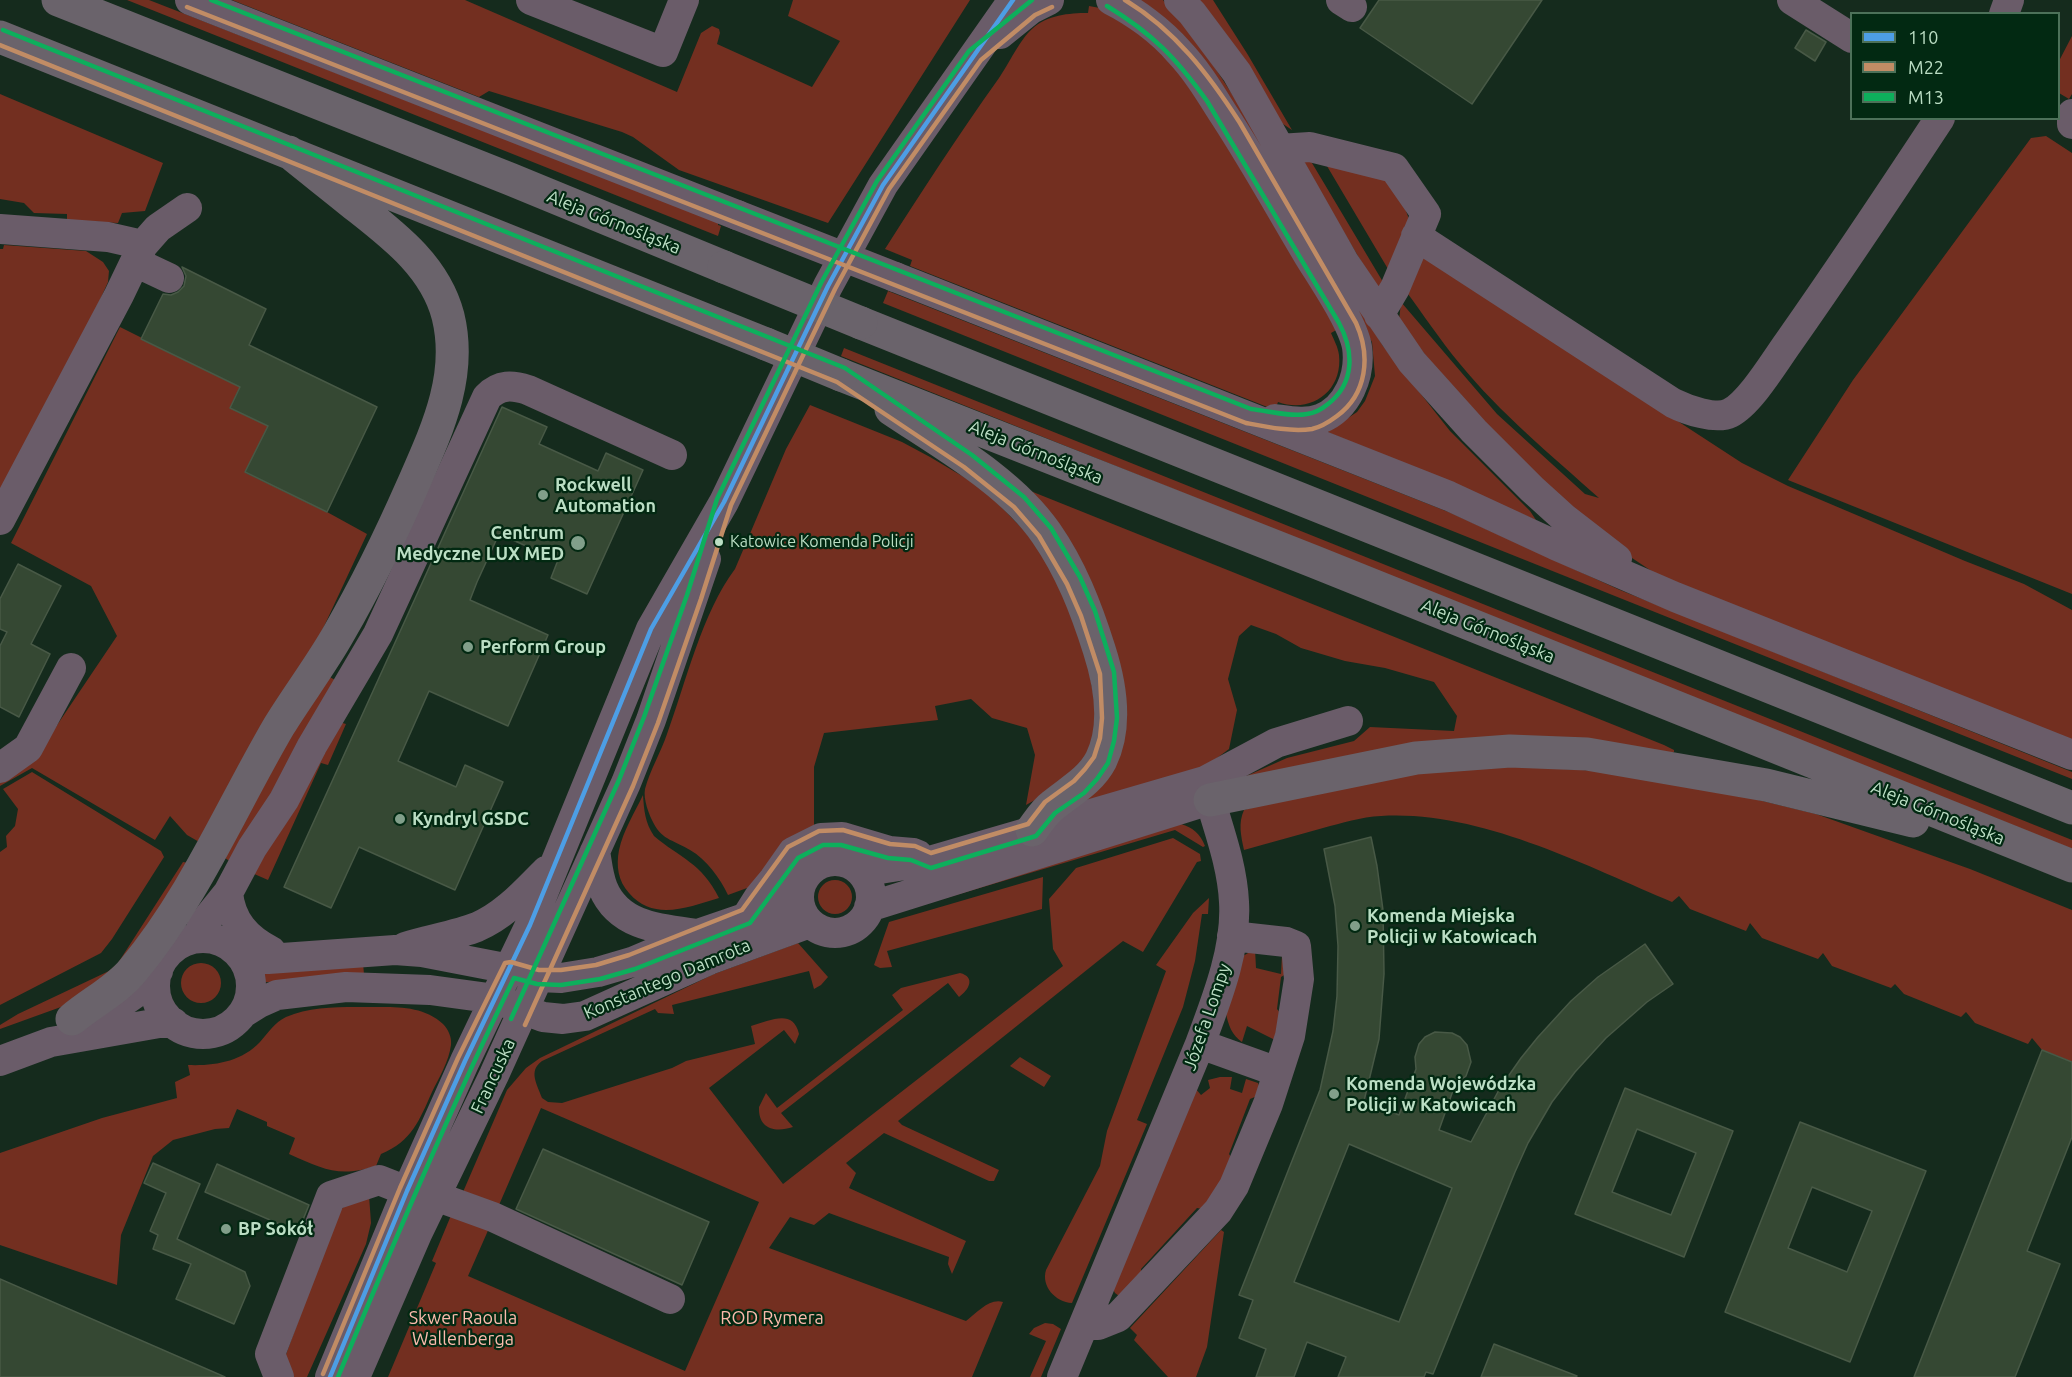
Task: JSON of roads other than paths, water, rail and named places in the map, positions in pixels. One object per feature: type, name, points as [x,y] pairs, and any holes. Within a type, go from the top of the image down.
[{"type":"highway","name":"Aleja Górnośląska","points":[[58,0],[510,179],[861,323],[2072,808]]},
{"type":"highway","name":"Aleja Górnośląska","points":[[0,37],[2072,866]]},
{"type":"highway","points":[[62,1031],[91,1003],[115,988],[132,972],[175,914],[279,726],[344,625],[386,545],[445,409],[451,380],[451,333],[447,314],[435,287],[416,256],[391,232],[289,152]]},
{"type":"highway","points":[[841,375],[968,461],[1019,502],[1045,532],[1074,581],[1088,613],[1107,673],[1110,718],[1107,740],[1101,760],[1091,774],[1079,787],[1050,807],[1032,830]]},
{"type":"highway","points":[[1208,791],[1416,758],[1510,752],[1587,754],[1766,785],[2028,849]]},
{"type":"street","points":[[190,0],[1449,496],[1675,597],[2072,755]]},
{"type":"street","points":[[531,0],[663,52],[684,0]]},
{"type":"street","name":"Francuska","points":[[524,973],[555,862],[651,629],[724,502],[828,286],[882,185],[1012,0]]},
{"type":"street","points":[[975,55],[1031,9],[1049,0]]},
{"type":"street","points":[[1111,0],[1135,15],[1178,50],[1197,74],[1233,129],[1342,313],[1357,345],[1356,376],[1350,391],[1344,402],[1321,419],[1304,422],[1249,416]]},
{"type":"street","points":[[1179,0],[1192,13],[1237,73],[1344,262],[1412,362],[1474,431],[1532,489],[1591,541],[1675,597]]},
{"type":"street","points":[[1792,0],[1850,37]]},
{"type":"street","points":[[2072,114],[2072,124]]},
{"type":"street","points":[[1416,236],[1673,404],[1691,412],[1728,414],[1742,404],[1774,363],[1836,275],[1939,120]]},
{"type":"street","points":[[1279,149],[1310,147],[1394,168],[1426,214],[1395,288],[1379,315]]},
{"type":"street","points":[[0,520],[139,254],[158,228],[188,208]]},
{"type":"street","points":[[0,228],[108,237],[139,254],[169,278]]},
{"type":"street","points":[[197,938],[203,924],[228,892],[252,848],[284,800],[312,746],[378,634],[487,397],[494,390],[504,386],[521,388],[672,456]]},
{"type":"street","name":"Francuska","points":[[330,1377],[421,1194],[524,973],[595,851],[627,783],[694,597],[724,502]]},
{"type":"street","points":[[0,768],[28,748],[71,668]]},
{"type":"street","points":[[869,907],[1208,791],[1276,742],[1348,721]]},
{"type":"street","points":[[861,872],[930,861],[1032,830],[1208,791]]},
{"type":"street","name":"Józefa Lompy","points":[[1062,1377],[1200,1044],[1220,988],[1232,936],[1233,886],[1208,791]]},
{"type":"street","points":[[747,916],[793,852],[821,838],[842,837],[889,851],[913,853],[930,861]]},
{"type":"street","points":[[595,851],[602,887],[614,906],[626,917],[663,930],[698,934]]},
{"type":"street","points":[[828,861],[840,861],[851,865],[861,872],[870,888],[869,907],[863,919],[852,928],[841,932],[819,929],[803,915],[798,894],[801,882],[817,865],[828,861]]},
{"type":"street","points":[[395,950],[475,928],[493,919],[511,906],[555,862]]},
{"type":"street","points":[[158,971],[156,988],[159,1005],[174,1023],[191,1032],[204,1034],[218,1032],[228,1027],[243,1013],[249,1000],[251,985],[249,970],[236,951],[225,915],[228,892]]},
{"type":"street","points":[[228,892],[229,905],[244,933],[271,952],[294,957]]},
{"type":"street","name":"Konstantego Damrota","points":[[236,951],[256,959],[395,950],[422,952],[524,973],[561,978],[598,972],[632,962],[698,934],[771,909],[798,894]]},
{"type":"street","name":"Konstantego Damrota","points":[[243,1013],[268,999],[294,992],[346,987],[393,987],[451,993],[510,1004],[543,1017],[562,1019],[585,1016],[708,960],[810,923]]},
{"type":"street","points":[[1084,1324],[1098,1325],[1118,1317],[1218,1211],[1234,1186],[1268,1104],[1290,1036],[1299,979],[1296,946],[1286,942],[1232,936]]},
{"type":"street","points":[[0,1061],[123,1002],[144,988],[158,971],[164,958],[173,948],[184,942],[197,938],[209,938],[236,951]]},
{"type":"street","points":[[451,993],[467,1027],[465,1061]]},
{"type":"street","name":"Francuska","points":[[421,1194],[465,1061],[510,1004]]},
{"type":"street","points":[[62,1031],[174,1023]]},
{"type":"street","points":[[1200,1044],[1278,1072]]},
{"type":"street","points":[[279,1377],[270,1354],[331,1196],[380,1180],[493,1217],[670,1299]]},
{"type":"street","points":[[355,1377],[417,1234],[421,1194]]},
{"type":"place","name":"Rockwell Automation","points":[[543,495]]},
{"type":"place","name":"Katowice Komenda Policji","points":[[719,542]]},
{"type":"place","name":"Centrum Medyczne LUX MED","points":[[578,543]]},
{"type":"place","name":"Perform Group","points":[[468,647]]},
{"type":"place","name":"Kyndryl GSDC","points":[[400,819]]},
{"type":"place","name":"Komenda Miejska Policji w Katowicach","points":[[1355,926]]},
{"type":"place","name":"Komenda Wojewódzka Policji w Katowicach","points":[[1334,1094]]},
{"type":"place","name":"BP Sokół","points":[[226,1229]]},
{"type":"park label","name":"ROD Rymera","points":[[772,1318]]},
{"type":"park label","name":"Skwer Raoula Wallenberga","points":[[463,1328]]}]
